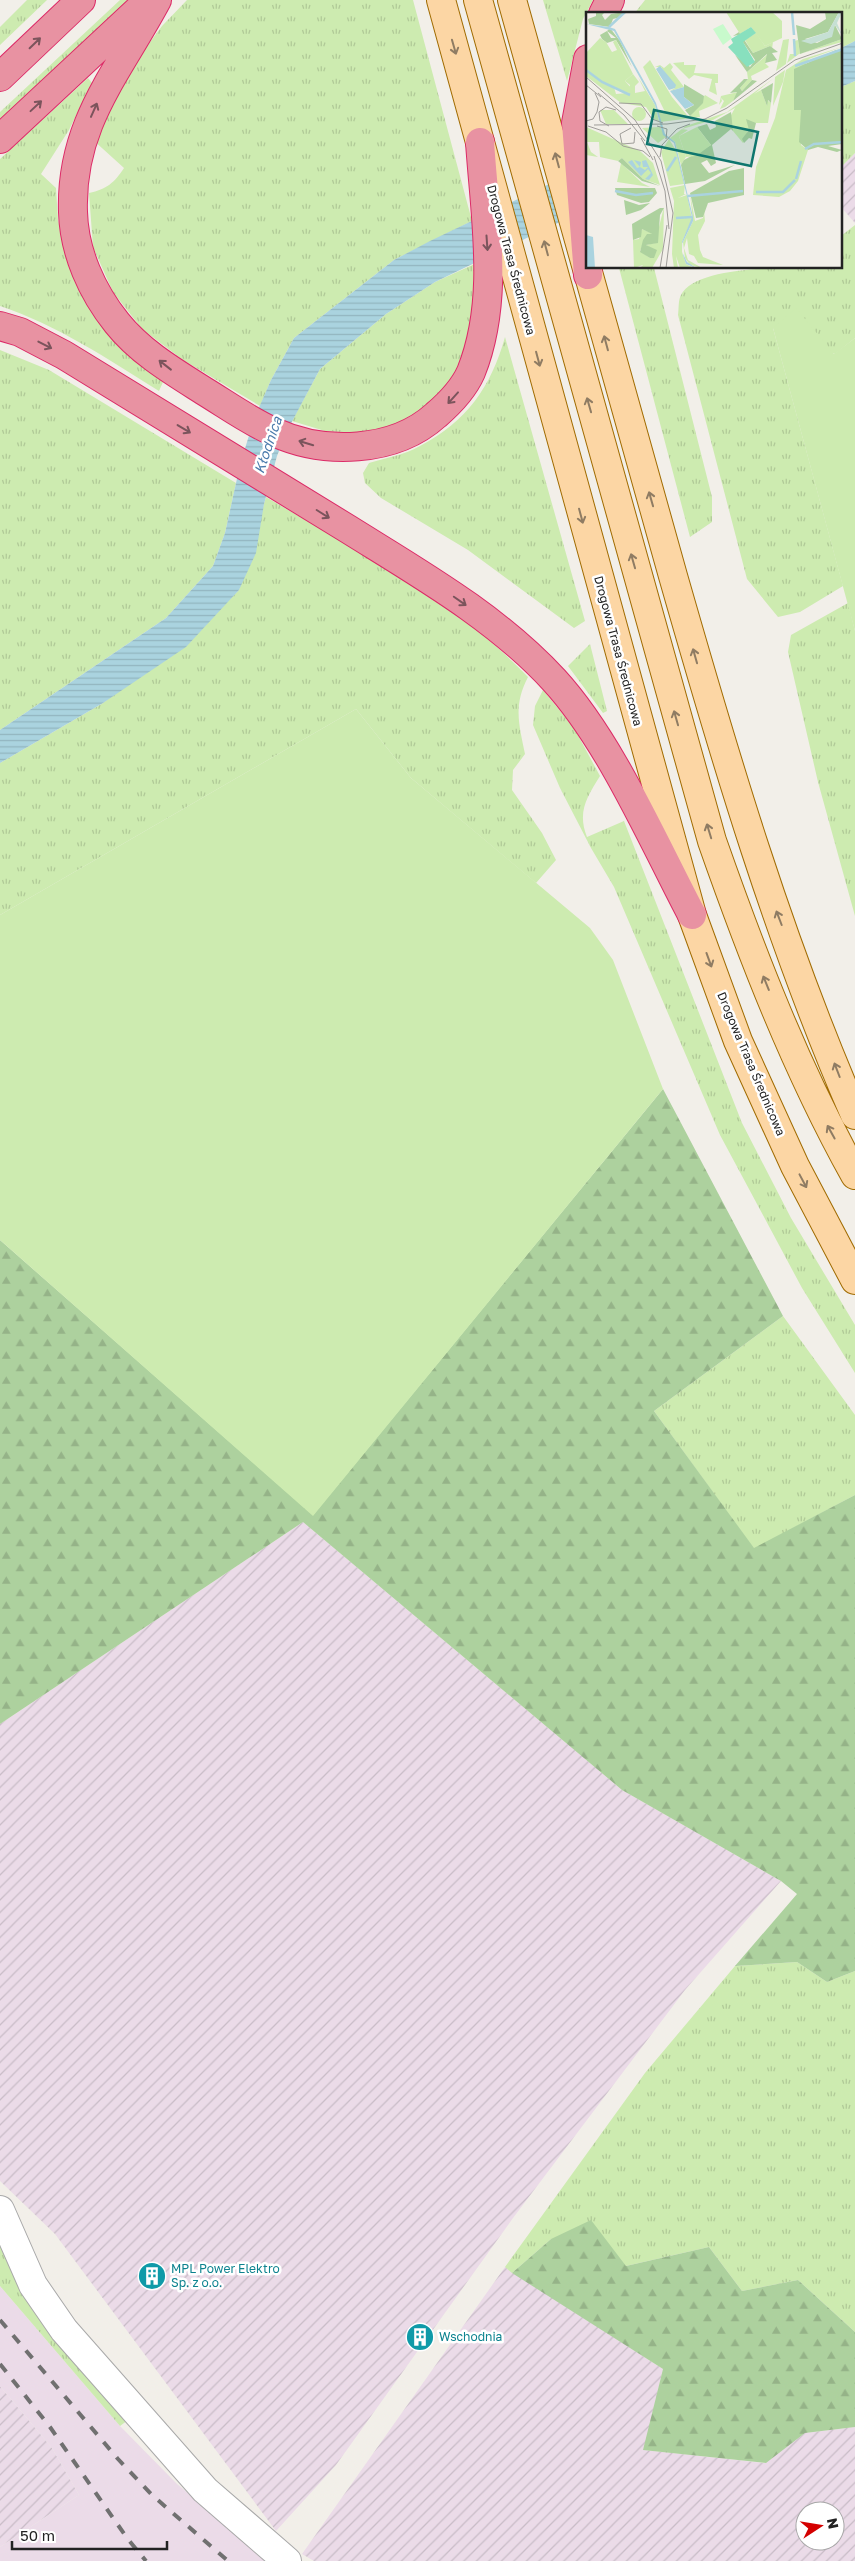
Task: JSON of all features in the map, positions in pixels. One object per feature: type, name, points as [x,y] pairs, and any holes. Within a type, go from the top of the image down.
[{"type":"highway","points":[[0,77],[81,0]]},
{"type":"highway","points":[[0,139],[149,0]]},
{"type":"highway","points":[[157,0],[133,44],[100,96],[83,135],[74,173],[73,213],[83,262],[92,286],[103,304],[131,339],[172,371],[275,433],[317,446],[352,447],[392,441],[427,424],[456,397],[470,374],[483,332],[489,278],[480,142]]},
{"type":"highway","points":[[604,12],[610,0]]},
{"type":"highway","points":[[586,70],[576,123],[586,250]]},
{"type":"highway","points":[[588,269],[588,275]]},
{"type":"highway","points":[[0,326],[20,332],[72,360],[434,583],[500,630],[554,680],[593,732],[630,796],[692,915]]},
{"type":"main road","name":"Drogowa Trasa Średnicowa","points":[[440,0],[692,915],[746,1059],[795,1166],[855,1280]]},
{"type":"main road","points":[[478,0],[689,765],[736,911],[826,1122],[855,1174]]},
{"type":"main road","points":[[512,0],[586,268]]},
{"type":"main road","points":[[586,269],[723,753],[768,889],[855,1115]]},
{"type":"street","points":[[0,2210],[33,2285],[64,2330],[206,2490],[287,2561]]},
{"type":"shaded area","points":[[855,153],[855,223],[842,208],[842,166]]},
{"type":"shaded area","points":[[303,1522],[622,1790],[781,1881],[685,1990],[513,2218],[336,2465],[276,2531],[55,2234],[0,2181],[0,1724]]},
{"type":"shaded area","points":[[505,2267],[663,2369],[644,2450],[765,2463],[805,2433],[855,2427],[855,2561],[314,2561],[302,2554]]},
{"type":"shaded area","points":[[0,2286],[120,2426],[177,2484],[269,2561],[0,2561],[0,2547],[79,2495],[52,2448],[0,2386]]},
{"type":"shaded area","points":[[0,2386],[52,2448],[79,2495],[0,2547]]},
{"type":"green space","points":[[27,0],[47,0],[0,45],[0,27]]},
{"type":"green space","points":[[120,0],[132,0],[0,123],[0,112]]},
{"type":"green space","points":[[187,0],[413,0],[472,221],[394,260],[294,338],[271,380],[260,406],[183,360],[142,329],[113,292],[93,247],[89,193],[110,185],[124,168],[92,139],[127,73],[162,26]]},
{"type":"green space","points":[[543,0],[593,0],[583,19],[567,81]]},
{"type":"green space","points":[[645,0],[855,0],[855,41],[842,48],[842,12],[636,12]]},
{"type":"green space","points":[[88,78],[92,83],[69,130],[41,174],[56,188],[58,220],[68,264],[90,307],[119,347],[163,382],[159,391],[62,333],[0,306],[0,159]]},
{"type":"green space","points":[[855,81],[855,153],[842,166],[842,87]]},
{"type":"green space","points":[[855,225],[855,338],[835,354],[773,328],[843,586],[800,612],[778,617],[747,579],[678,315],[679,299],[691,284],[730,272],[755,269],[842,269],[842,235]]},
{"type":"green space","points":[[479,262],[469,354],[451,384],[427,409],[392,426],[359,433],[325,431],[292,421],[320,369],[386,314],[435,282]]},
{"type":"green space","points":[[619,269],[654,269],[712,497],[712,522],[690,537]]},
{"type":"green space","points":[[796,308],[834,354],[855,338],[855,631],[773,328]]},
{"type":"green space","points":[[505,337],[585,621],[574,628],[468,550],[381,498],[365,483],[363,473],[369,463],[414,449],[437,436],[464,414],[475,401],[492,372]]},
{"type":"green space","points":[[0,350],[49,370],[236,483],[225,533],[213,566],[166,618],[0,730]]},
{"type":"green space","points":[[266,497],[370,557],[437,600],[500,649],[528,677],[523,687],[519,706],[519,724],[525,754],[513,770],[512,790],[542,833],[556,860],[536,883],[411,778],[356,709],[0,915],[0,763],[103,703],[212,616],[239,590]]},
{"type":"green space","points":[[848,603],[855,631],[855,916],[818,782],[788,652],[791,635]]},
{"type":"green space","points":[[590,644],[607,711],[603,713],[568,666]]},
{"type":"green space","points":[[543,690],[574,728],[600,776],[591,791],[583,812],[584,828],[587,837],[624,821],[742,1123],[791,1218],[855,1325],[855,1373],[802,1288],[720,1135],[614,887],[591,848],[560,788],[533,725],[535,706]]},
{"type":"green space","points":[[356,709],[411,778],[590,928],[613,960],[663,1089],[313,1516],[0,1240],[0,915]]},
{"type":"green space","points":[[663,1089],[783,1316],[654,1411],[754,1548],[855,1495],[855,1971],[827,1982],[797,1962],[735,1966],[797,1894],[781,1881],[622,1790],[303,1522],[0,1724],[0,1240],[313,1515]]},
{"type":"green space","points":[[783,1316],[855,1415],[855,1495],[754,1549],[654,1411]]},
{"type":"green space","points":[[797,1962],[827,1982],[855,1971],[855,2332],[798,2280],[742,2291],[709,2247],[626,2266],[551,2239],[512,2273],[505,2267],[645,2073],[735,1966]]},
{"type":"green space","points":[[591,2220],[626,2266],[709,2247],[742,2291],[798,2280],[855,2332],[855,2427],[805,2433],[766,2463],[643,2450],[663,2369],[512,2273],[551,2239]]},
{"type":"green space","points":[[0,2245],[19,2278],[33,2311],[119,2407],[128,2420],[120,2426],[0,2286]]},
{"type":"water","points":[[855,41],[855,81],[842,87],[842,48]]},
{"type":"water","name":"Kłodnica","points":[[586,166],[586,209],[435,282],[386,314],[320,369],[287,431],[277,456],[264,504],[256,553],[239,590],[186,647],[103,703],[0,763],[0,730],[166,618],[213,566],[225,533],[240,465],[254,419],[271,380],[294,338],[394,260]]},
{"type":"railway","points":[[0,2320],[118,2459],[152,2495],[228,2561]]},
{"type":"railway","points":[[0,2364],[50,2427],[127,2538],[146,2561]]},
{"type":"place","name":"MPL Power Elektro Sp. z o.o.","points":[[152,2276]]},
{"type":"place","name":"Wschodnia","points":[[420,2337]]}]
